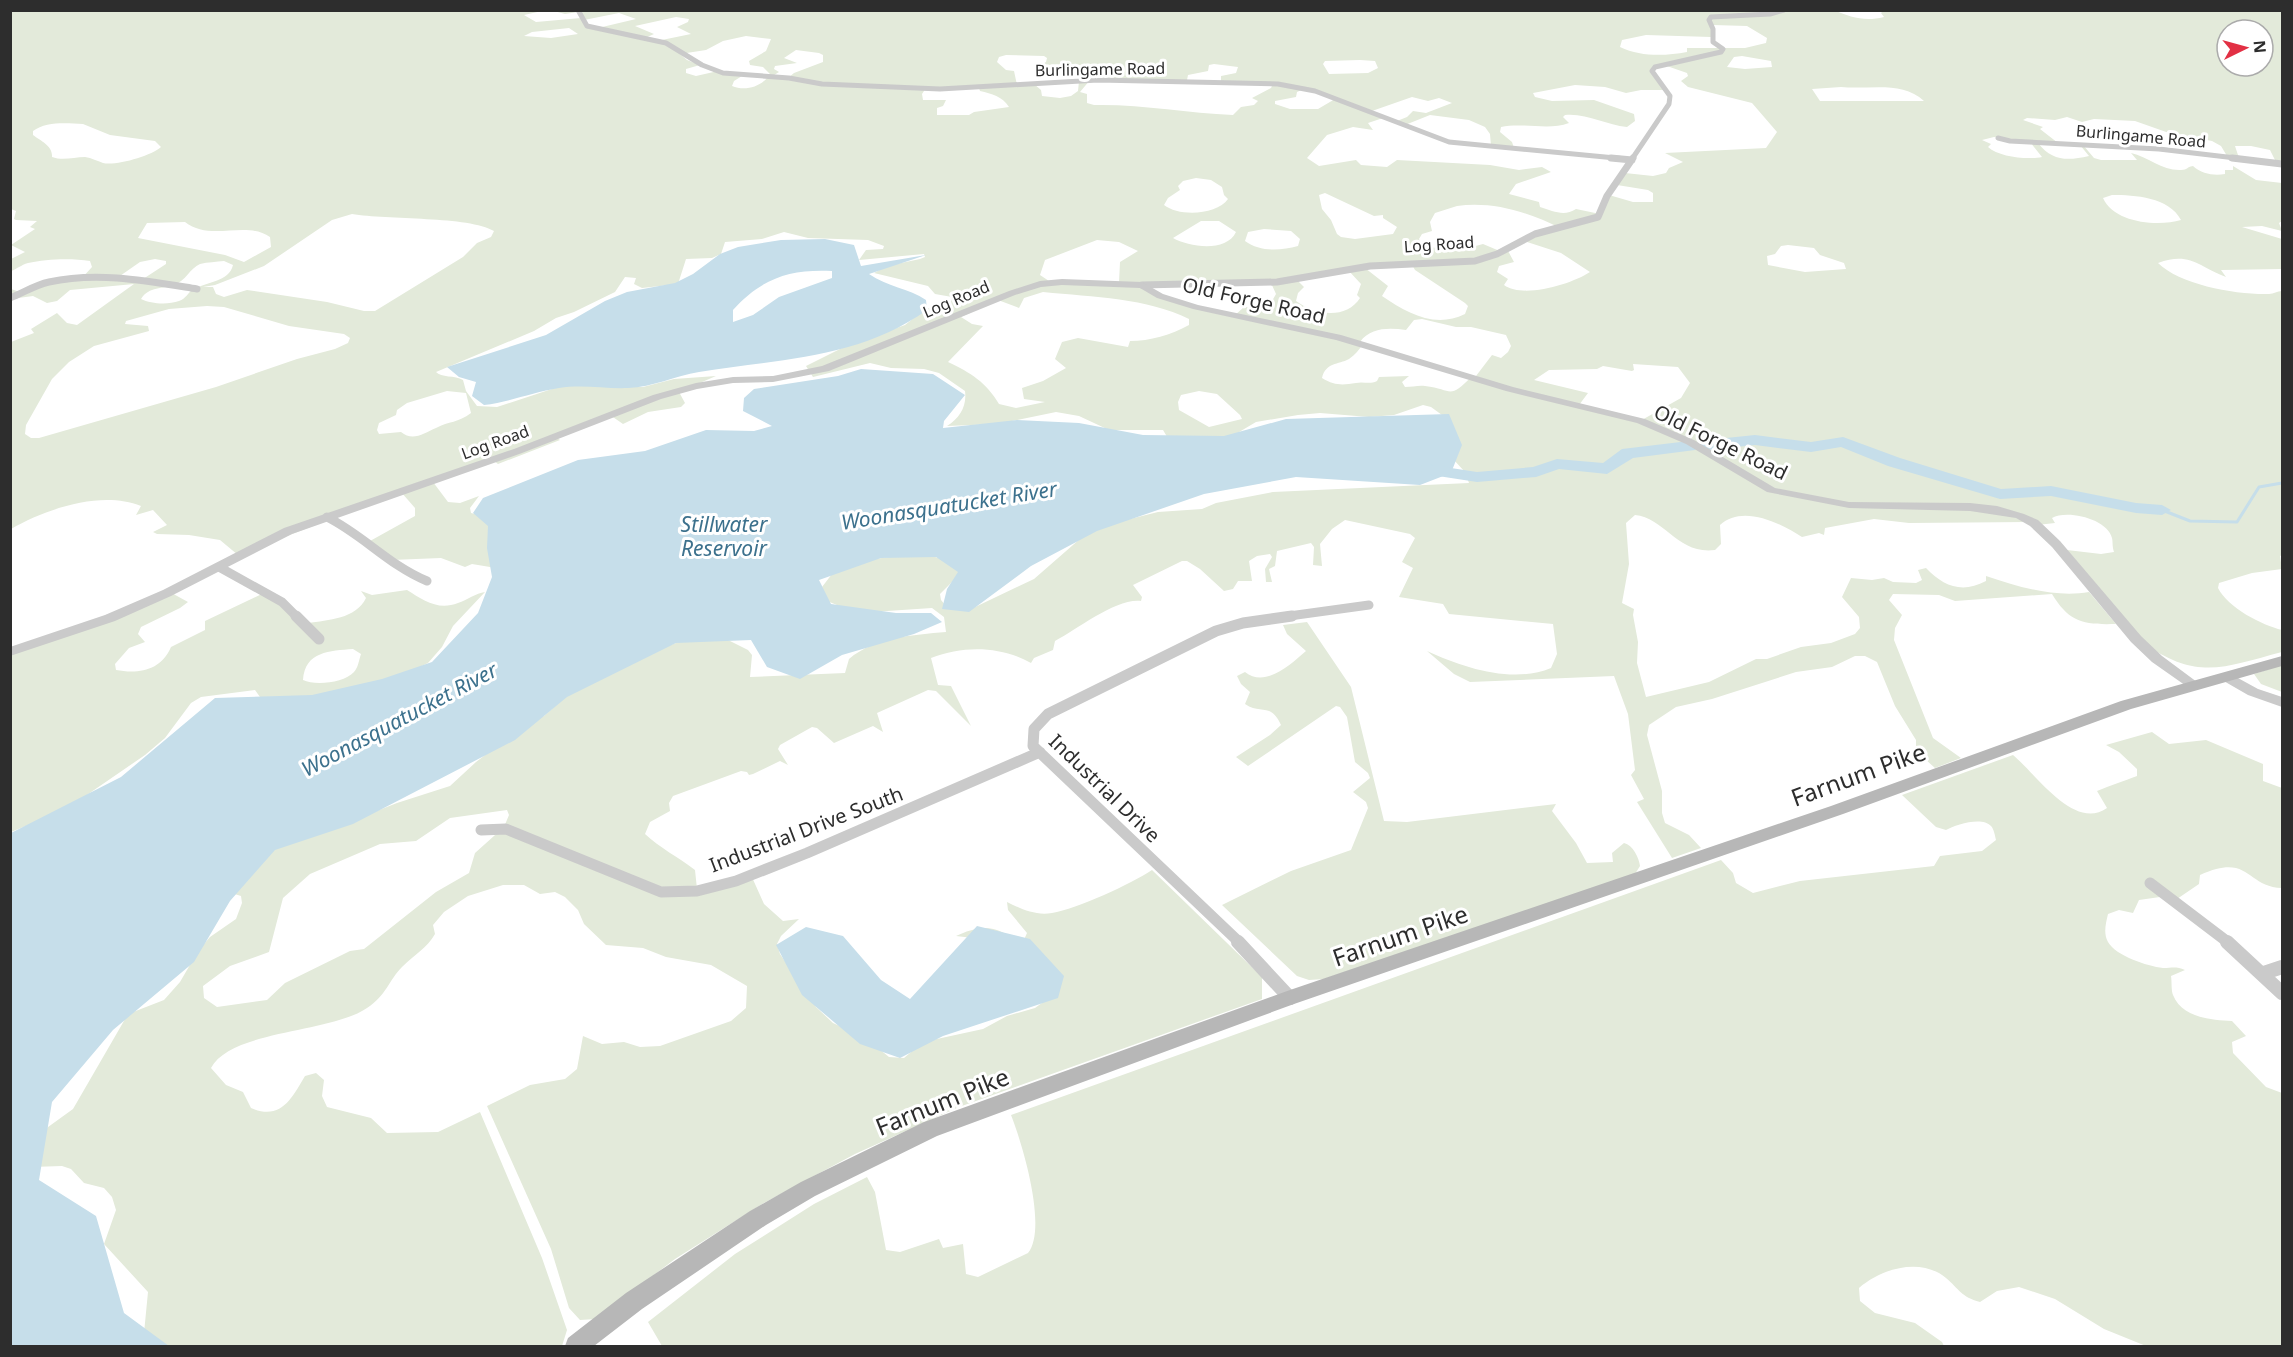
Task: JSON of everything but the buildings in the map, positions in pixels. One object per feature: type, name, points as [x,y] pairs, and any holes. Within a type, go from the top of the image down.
[{"type":"main road","name":"Farnum Pike","points":[[576,1347],[634,1301],[758,1218],[868,1159],[932,1129],[1290,998],[1835,810],[2126,705],[2283,661]]},
{"type":"street","name":"Burlingame Road","points":[[578,10],[587,26],[666,43],[702,65],[747,77],[789,78],[822,84],[940,89],[1098,80],[1278,84],[1315,91],[1430,137],[1449,142],[1632,160]]},
{"type":"street","name":"Log Road","points":[[10,652],[110,618],[219,567],[288,531],[518,451],[657,397],[696,386],[733,380],[773,379],[825,369],[1040,284],[1062,282],[1142,285],[1277,282],[1370,266],[1475,261],[1497,254],[1535,234],[1598,217],[1607,196],[1670,104],[1670,96],[1652,71],[1655,67],[1721,52],[1723,49],[1713,42],[1713,29],[1708,20],[1711,17],[1770,14],[1784,10]]},
{"type":"street","name":"Burlingame Road","points":[[1998,138],[2010,141],[2159,149],[2283,164]]},
{"type":"street","points":[[10,298],[48,282],[71,279],[131,279],[196,289]]},
{"type":"street","name":"Old Forge Road","points":[[1142,285],[1160,296],[1196,307],[1349,340],[1510,389],[1641,421],[1690,442],[1771,490],[1849,505],[1970,507],[1997,510],[2020,516],[2034,523],[2061,549],[2136,639],[2157,659],[2194,685]]},
{"type":"street","points":[[327,517],[344,524],[410,575],[428,581]]},
{"type":"street","points":[[219,567],[282,603],[319,639]]},
{"type":"street","name":"Industrial Drive","points":[[1290,998],[1251,954],[1033,746],[1034,729],[1048,714],[1216,631],[1244,623],[1369,605]]},
{"type":"street","points":[[2227,677],[2253,692],[2283,702]]},
{"type":"street","name":"Industrial Drive South","points":[[481,830],[506,829],[661,892],[697,891],[736,881],[807,853],[1040,752]]},
{"type":"street","points":[[2150,883],[2220,935],[2264,973],[2283,993]]},
{"type":"street","points":[[2264,973],[2283,967]]},
{"type":"green space","points":[[550,10],[1833,10],[1864,19],[1884,17],[1881,13],[1884,10],[2282,11],[2282,164],[2276,162],[2270,150],[2251,146],[2235,146],[2239,158],[2227,156],[2221,146],[2212,141],[2169,133],[2135,121],[2094,119],[2082,122],[2067,117],[2055,120],[2027,118],[2023,120],[2043,127],[2040,129],[2058,143],[2038,143],[2043,149],[2060,158],[2074,159],[2089,156],[2080,145],[2083,145],[2094,158],[2101,160],[2137,160],[2131,153],[2174,170],[2183,170],[2193,166],[2204,173],[2221,175],[2225,174],[2225,170],[2233,170],[2233,166],[2256,180],[2282,183],[2282,221],[2279,223],[2282,231],[2262,226],[2242,227],[2282,239],[2282,269],[2221,270],[2226,277],[2186,260],[2178,259],[2158,263],[2180,277],[2210,287],[2256,294],[2282,291],[2282,555],[2280,556],[2282,569],[2252,573],[2219,583],[2218,588],[2229,602],[2246,615],[2282,630],[2282,652],[2229,665],[2199,667],[2166,657],[2148,646],[2067,550],[2101,554],[2114,552],[2109,531],[2095,521],[2077,515],[2059,515],[2052,518],[2055,523],[2037,525],[2028,522],[1909,523],[1874,519],[1825,528],[1824,535],[1819,533],[1802,537],[1783,526],[1761,518],[1739,516],[1720,525],[1721,544],[1715,550],[1702,550],[1681,542],[1655,522],[1635,515],[1626,523],[1629,564],[1622,603],[1634,609],[1638,642],[1637,663],[1646,697],[1709,682],[1756,659],[1767,659],[1801,647],[1831,643],[1855,634],[1860,628],[1859,617],[1842,597],[1851,578],[1872,580],[1884,578],[1893,582],[1916,583],[1922,580],[1918,570],[1926,568],[1939,579],[1953,586],[1977,585],[1986,581],[1986,576],[2050,592],[2063,594],[2089,592],[2116,624],[2094,624],[2078,620],[2065,611],[2052,594],[1955,601],[1939,595],[1893,594],[1889,600],[1902,615],[1895,628],[1894,640],[1933,738],[1961,758],[1935,768],[1916,751],[1916,740],[1895,706],[1877,662],[1865,656],[1855,656],[1832,667],[1796,672],[1712,699],[1676,707],[1649,725],[1647,735],[1662,791],[1662,813],[1665,823],[1689,835],[1701,848],[1672,858],[1637,802],[1644,799],[1631,775],[1635,770],[1628,714],[1614,676],[1470,682],[1454,674],[1427,651],[1489,672],[1521,674],[1536,673],[1551,668],[1557,654],[1553,624],[1449,614],[1443,604],[1399,597],[1413,568],[1402,562],[1415,538],[1410,534],[1345,520],[1332,529],[1320,544],[1322,566],[1313,565],[1314,547],[1311,543],[1277,551],[1275,566],[1269,569],[1272,582],[1266,582],[1265,569],[1272,557],[1270,554],[1257,556],[1249,561],[1252,581],[1238,581],[1233,589],[1224,591],[1200,569],[1187,561],[1182,561],[1133,585],[1142,597],[1141,601],[1120,604],[1097,615],[1055,641],[1053,650],[1034,658],[1031,663],[1007,653],[982,649],[956,651],[931,658],[938,685],[951,686],[971,726],[936,691],[928,690],[877,713],[883,732],[873,726],[834,743],[817,728],[812,727],[780,745],[778,749],[788,765],[780,761],[749,775],[741,771],[673,796],[669,803],[670,811],[650,822],[645,834],[695,870],[697,889],[751,875],[764,904],[783,921],[799,919],[781,936],[777,944],[780,954],[816,1007],[833,1023],[867,1039],[889,1057],[904,1058],[923,1042],[983,1029],[1007,1016],[1035,1008],[1046,1000],[990,940],[956,936],[973,930],[990,928],[1023,942],[1027,933],[1008,910],[1007,902],[1034,913],[1046,914],[1063,911],[1104,895],[1152,870],[1262,977],[1262,999],[959,1107],[855,1154],[762,1204],[675,1259],[596,1319],[580,1320],[569,1308],[551,1249],[487,1106],[530,1085],[565,1079],[577,1069],[583,1036],[602,1044],[624,1042],[640,1047],[660,1046],[731,1021],[746,1008],[747,986],[711,965],[666,957],[643,948],[606,945],[584,924],[578,910],[565,897],[555,892],[540,894],[524,885],[503,885],[468,896],[444,912],[433,925],[435,934],[432,939],[402,967],[379,998],[367,1008],[330,1023],[239,1046],[222,1056],[211,1068],[226,1085],[243,1092],[251,1108],[270,1112],[278,1109],[290,1099],[305,1076],[316,1073],[324,1080],[322,1096],[327,1107],[371,1118],[387,1133],[438,1132],[480,1112],[542,1258],[567,1330],[562,1346],[160,1346],[144,1333],[148,1292],[104,1244],[116,1210],[112,1197],[104,1188],[84,1183],[71,1169],[62,1166],[32,1167],[37,1135],[73,1109],[128,1014],[164,1000],[180,982],[198,951],[210,937],[236,919],[242,903],[241,896],[228,892],[287,835],[346,823],[450,786],[476,762],[531,720],[544,716],[594,672],[710,631],[748,650],[752,655],[750,677],[845,673],[849,659],[870,646],[895,638],[946,632],[944,617],[932,608],[857,613],[827,601],[822,587],[832,574],[865,560],[924,553],[958,565],[958,576],[940,594],[941,600],[946,606],[971,609],[1034,579],[1081,538],[1110,524],[1158,512],[1202,509],[1216,503],[1273,492],[1469,483],[1465,472],[1453,459],[1442,415],[1431,407],[1423,405],[1394,415],[1369,417],[1320,413],[1298,415],[1256,422],[1229,438],[1169,440],[1163,430],[1109,430],[1079,416],[1056,412],[997,424],[947,426],[962,411],[965,391],[939,373],[924,369],[891,368],[870,363],[813,377],[806,366],[846,346],[905,325],[925,309],[951,302],[952,297],[935,294],[928,286],[874,273],[887,266],[920,259],[925,257],[924,254],[859,260],[866,250],[883,249],[884,246],[868,240],[808,238],[784,232],[762,239],[725,242],[721,254],[712,258],[686,259],[678,284],[642,288],[634,284],[636,278],[625,277],[615,292],[556,318],[534,331],[436,372],[463,380],[466,391],[477,406],[497,407],[564,385],[643,387],[674,379],[716,376],[679,392],[685,403],[681,407],[648,412],[623,424],[610,415],[557,438],[560,440],[498,464],[494,461],[433,482],[448,502],[460,503],[479,496],[470,508],[471,513],[480,516],[492,527],[502,569],[472,564],[465,567],[441,558],[391,560],[370,541],[415,516],[415,508],[401,492],[238,555],[220,540],[189,535],[157,534],[153,532],[167,525],[153,510],[136,515],[141,506],[109,500],[74,504],[57,509],[11,529],[11,342],[34,333],[31,329],[57,313],[67,323],[77,325],[134,284],[70,290],[57,301],[47,303],[33,296],[11,299],[11,289],[23,293],[48,282],[82,278],[92,267],[90,261],[59,259],[28,263],[11,271],[11,259],[25,252],[11,245],[35,229],[30,227],[37,221],[16,220],[14,219],[16,211],[11,209],[11,11],[542,11],[524,15],[536,22],[581,18],[578,12],[565,14]],"holes":[[[619,13],[636,19],[598,28],[588,25],[584,20]],[[676,17],[689,19],[688,22],[677,27],[691,34],[657,41],[645,38],[654,34],[635,26]],[[1713,25],[1747,26],[1767,38],[1766,43],[1745,48],[1687,48],[1687,52],[1653,55],[1620,47],[1622,40],[1646,35],[1711,37]],[[569,28],[578,34],[551,38],[524,36],[532,32]],[[746,36],[771,39],[766,51],[749,61],[750,65],[763,67],[770,74],[759,85],[748,88],[732,86],[734,81],[742,76],[718,71],[696,76],[686,73],[686,69],[700,65],[687,60],[680,54],[706,50],[723,41]],[[796,50],[823,55],[823,62],[794,73],[788,78],[771,77],[779,72],[774,69],[775,66],[797,63],[784,58]],[[1006,55],[1044,56],[1047,58],[1046,62],[1041,65],[1044,69],[1084,72],[1089,80],[1079,81],[1078,91],[1071,96],[1060,98],[1042,96],[1041,90],[1034,84],[1017,85],[1014,71],[1006,70],[997,62],[999,57]],[[1742,56],[1771,61],[1772,67],[1745,69],[1727,67],[1734,57]],[[1325,61],[1375,61],[1378,68],[1368,73],[1329,74],[1323,64]],[[1214,64],[1238,67],[1236,73],[1221,76],[1221,81],[1273,84],[1271,88],[1252,98],[1258,101],[1254,105],[1241,107],[1233,115],[1094,105],[1087,103],[1087,94],[1080,92],[1090,80],[1187,80],[1188,75],[1208,71],[1209,65]],[[1664,65],[1687,73],[1688,76],[1681,81],[1688,87],[1752,103],[1777,132],[1766,148],[1665,153],[1683,162],[1669,168],[1666,173],[1653,176],[1625,173],[1617,185],[1648,190],[1653,193],[1653,202],[1633,202],[1609,195],[1600,214],[1576,209],[1567,213],[1558,213],[1540,207],[1539,202],[1509,194],[1516,184],[1551,172],[1542,167],[1519,170],[1490,165],[1397,160],[1387,167],[1361,165],[1356,160],[1319,166],[1307,158],[1327,135],[1353,127],[1373,130],[1368,123],[1386,117],[1372,111],[1412,97],[1428,101],[1439,98],[1452,103],[1426,113],[1413,111],[1407,117],[1397,121],[1405,125],[1430,115],[1469,120],[1485,127],[1490,134],[1491,146],[1514,148],[1512,142],[1500,132],[1501,127],[1561,125],[1569,123],[1563,117],[1565,115],[1581,116],[1627,127],[1635,121],[1634,114],[1594,100],[1552,101],[1535,97],[1533,93],[1575,85],[1605,87],[1626,93],[1641,90],[1666,90],[1653,71]],[[926,88],[979,88],[980,91],[1000,98],[1009,107],[974,112],[969,115],[937,115],[937,108],[943,106],[946,100],[923,100],[922,94]],[[1306,88],[1335,99],[1318,109],[1290,109],[1275,104],[1275,101],[1296,97],[1297,92]],[[1895,88],[1915,94],[1924,101],[1820,101],[1812,89]],[[50,124],[83,124],[110,135],[155,141],[161,147],[142,157],[109,164],[85,157],[64,159],[52,157],[49,147],[33,135],[33,131]],[[1994,137],[2030,142],[2042,157],[2021,158],[1988,147],[1991,144],[1982,140]],[[1196,178],[1211,180],[1222,187],[1228,199],[1223,204],[1207,211],[1188,213],[1164,205],[1168,198],[1180,190],[1178,186],[1183,181]],[[1325,193],[1374,216],[1383,215],[1383,218],[1397,227],[1393,234],[1355,239],[1341,237],[1337,234],[1331,220],[1322,209],[1319,195]],[[2121,195],[2151,199],[2168,206],[2181,220],[2149,223],[2126,218],[2117,213],[2103,198]],[[1484,205],[1510,209],[1560,228],[1524,241],[1561,253],[1590,272],[1572,281],[1547,288],[1523,291],[1512,289],[1504,285],[1508,279],[1497,272],[1499,266],[1514,262],[1507,249],[1502,252],[1483,244],[1457,251],[1423,246],[1419,239],[1422,234],[1432,231],[1430,222],[1435,213],[1457,206]],[[352,214],[466,223],[494,231],[491,237],[477,243],[463,257],[375,311],[247,290],[224,297],[216,294],[213,287],[203,287],[215,285],[264,266],[332,220]],[[1201,221],[1219,221],[1236,232],[1231,239],[1216,246],[1188,244],[1173,238]],[[185,222],[195,228],[205,230],[250,230],[270,237],[271,247],[244,262],[225,255],[138,238],[147,223]],[[1264,229],[1291,231],[1300,239],[1298,246],[1277,250],[1251,245],[1245,241],[1248,232]],[[1097,240],[1119,242],[1138,251],[1120,262],[1119,283],[1052,283],[1040,275],[1045,260]],[[1788,245],[1814,248],[1820,255],[1844,263],[1846,269],[1805,272],[1768,265],[1767,256],[1775,254],[1781,246]],[[155,259],[166,261],[166,264],[140,281],[117,278],[140,262]],[[224,261],[233,265],[227,275],[194,289],[179,301],[160,303],[141,299],[152,290],[178,283],[200,264]],[[1411,263],[1415,270],[1468,306],[1465,314],[1454,318],[1432,319],[1411,313],[1382,296],[1388,286],[1365,268]],[[1348,270],[1361,284],[1357,295],[1360,298],[1347,310],[1339,312],[1312,310],[1296,301],[1298,293],[1304,287],[1297,280]],[[1271,283],[1276,294],[1268,308],[1244,307],[1234,316],[1162,296],[1146,285]],[[1043,292],[1101,297],[1173,312],[1189,319],[1189,325],[1160,337],[1130,341],[1128,347],[1078,338],[1062,342],[1055,359],[1066,368],[1043,381],[1022,388],[1024,399],[1045,402],[1016,408],[999,404],[977,379],[948,362],[983,326],[972,324],[961,317],[998,300],[1019,308],[1024,298]],[[224,307],[289,326],[344,334],[350,338],[348,343],[335,349],[297,359],[216,387],[39,438],[31,438],[25,434],[26,425],[52,379],[69,362],[94,346],[149,331],[148,326],[125,324],[126,321],[169,309]],[[1422,319],[1506,335],[1511,346],[1501,358],[1492,355],[1476,376],[1472,376],[1458,389],[1450,392],[1434,387],[1405,387],[1402,382],[1409,376],[1379,377],[1377,381],[1371,383],[1343,384],[1335,384],[1322,378],[1326,369],[1355,354],[1363,344],[1360,342],[1369,334],[1381,330],[1406,330],[1414,320]],[[1633,364],[1678,367],[1690,383],[1681,398],[1640,421],[1579,405],[1588,393],[1534,380],[1549,370],[1597,369],[1603,366],[1632,371],[1634,370]],[[447,391],[466,393],[471,413],[462,419],[414,436],[401,432],[379,434],[377,430],[379,423],[396,415],[397,410],[407,403]],[[1199,391],[1217,394],[1242,419],[1209,427],[1179,410],[1178,402],[1181,395]],[[507,810],[509,815],[504,827],[475,853],[469,873],[436,892],[364,949],[350,951],[285,983],[267,1000],[217,1007],[204,998],[203,986],[230,966],[269,952],[283,898],[310,874],[380,844],[416,841],[450,818]]]},
{"type":"green space","points":[[407,590],[431,603],[444,606],[485,592],[453,626],[442,647],[428,663],[359,696],[260,697],[255,690],[201,697],[191,703],[165,738],[145,755],[65,810],[11,832],[11,652],[168,591],[188,602],[141,627],[138,634],[145,642],[129,648],[115,664],[116,670],[140,671],[155,666],[167,655],[171,647],[205,630],[205,621],[266,592],[308,623],[349,614],[356,610],[366,598],[361,591],[372,595]],"holes":[[[353,649],[361,654],[355,670],[344,679],[322,683],[303,680],[308,663],[320,654]]]},
{"type":"green space","points":[[1307,622],[1351,687],[1384,821],[1407,822],[1556,804],[1552,811],[1576,843],[1587,863],[1613,862],[1612,853],[1624,843],[1633,849],[1638,859],[1640,866],[1635,874],[1324,979],[1309,980],[1297,976],[1222,905],[1291,871],[1351,850],[1368,808],[1366,802],[1353,792],[1370,778],[1368,773],[1355,762],[1347,717],[1340,707],[1336,706],[1248,766],[1236,757],[1281,725],[1269,711],[1245,704],[1250,692],[1241,684],[1237,676],[1245,672],[1253,676],[1269,676],[1293,662],[1306,651],[1287,634],[1283,625]]},
{"type":"green space","points":[[2282,665],[2282,692],[2261,684],[2254,674]]},
{"type":"green space","points":[[2152,732],[2169,744],[2206,740],[2263,764],[2263,781],[2282,788],[2282,888],[2270,886],[2238,869],[2229,867],[2216,869],[2200,875],[2199,884],[2177,899],[2167,896],[2139,900],[2133,913],[2119,910],[2108,914],[2105,932],[2106,939],[2112,947],[2125,956],[2156,967],[2185,970],[2171,976],[2172,993],[2177,1003],[2183,1009],[2198,1016],[2232,1021],[2246,1036],[2232,1042],[2233,1053],[2266,1087],[2282,1093],[2282,1346],[2146,1346],[2104,1329],[2055,1299],[2019,1287],[1997,1291],[1980,1302],[1964,1295],[1936,1272],[1914,1267],[1890,1271],[1868,1281],[1859,1288],[1860,1301],[1875,1313],[1915,1323],[1942,1342],[1944,1346],[662,1346],[648,1322],[735,1254],[814,1204],[867,1177],[875,1192],[886,1250],[900,1252],[939,1239],[943,1248],[963,1244],[966,1274],[978,1277],[1028,1253],[1033,1241],[1035,1225],[1031,1185],[1011,1115],[1721,860],[1733,873],[1736,883],[1753,893],[1800,881],[1934,866],[1940,856],[1982,851],[1996,840],[1993,829],[1987,823],[1968,822],[1946,830],[1936,827],[1902,795],[2013,755],[2069,807],[2082,812],[2094,813],[2107,808],[2097,791],[2137,776],[2137,769],[2119,752],[2106,745]]},
{"type":"water","points":[[825,239],[854,245],[861,266],[926,255],[869,274],[926,300],[927,310],[874,339],[846,348],[788,360],[699,372],[637,387],[568,387],[484,405],[472,396],[476,382],[459,377],[447,367],[546,335],[605,301],[627,292],[675,283],[693,274],[720,254],[738,247],[781,240]],"holes":[[[832,271],[832,278],[779,297],[753,315],[733,322],[733,310],[766,283],[803,272]]]},
{"type":"water","name":"Stillwater Reservoir","points":[[861,369],[933,374],[965,395],[944,421],[943,428],[1017,420],[1079,423],[1143,435],[1224,436],[1286,419],[1449,414],[1462,445],[1451,473],[1420,485],[1296,477],[1204,494],[1097,531],[1031,566],[969,612],[942,609],[947,589],[958,572],[936,557],[881,558],[819,580],[831,604],[896,613],[931,613],[942,622],[914,634],[842,655],[800,679],[767,667],[751,640],[676,643],[567,697],[515,740],[353,824],[275,850],[230,901],[194,962],[113,1030],[52,1102],[39,1180],[96,1216],[124,1313],[169,1346],[11,1346],[11,833],[121,777],[215,698],[312,695],[382,679],[432,662],[478,613],[492,577],[487,548],[488,526],[473,513],[483,498],[578,460],[645,451],[706,430],[754,431],[772,426],[743,411],[744,398],[754,389],[838,376]]},
{"type":"water","points":[[977,926],[1030,939],[1064,976],[1058,998],[943,1036],[900,1058],[860,1044],[802,995],[776,945],[806,927],[843,936],[881,980],[910,999]]},
{"type":"waterway","name":"Woonasquatucket River","points":[[1707,445],[1755,440],[1811,447],[1843,442],[1894,462],[2000,494],[2051,491],[2136,508],[2162,510]]},
{"type":"waterway","name":"Woonasquatucket River","points":[[1425,469],[1477,477],[1536,472],[1557,464],[1607,469],[1628,453],[1689,446]]},
{"type":"waterway","points":[[2162,510],[2190,521],[2237,522],[2259,487],[2282,483]]}]
